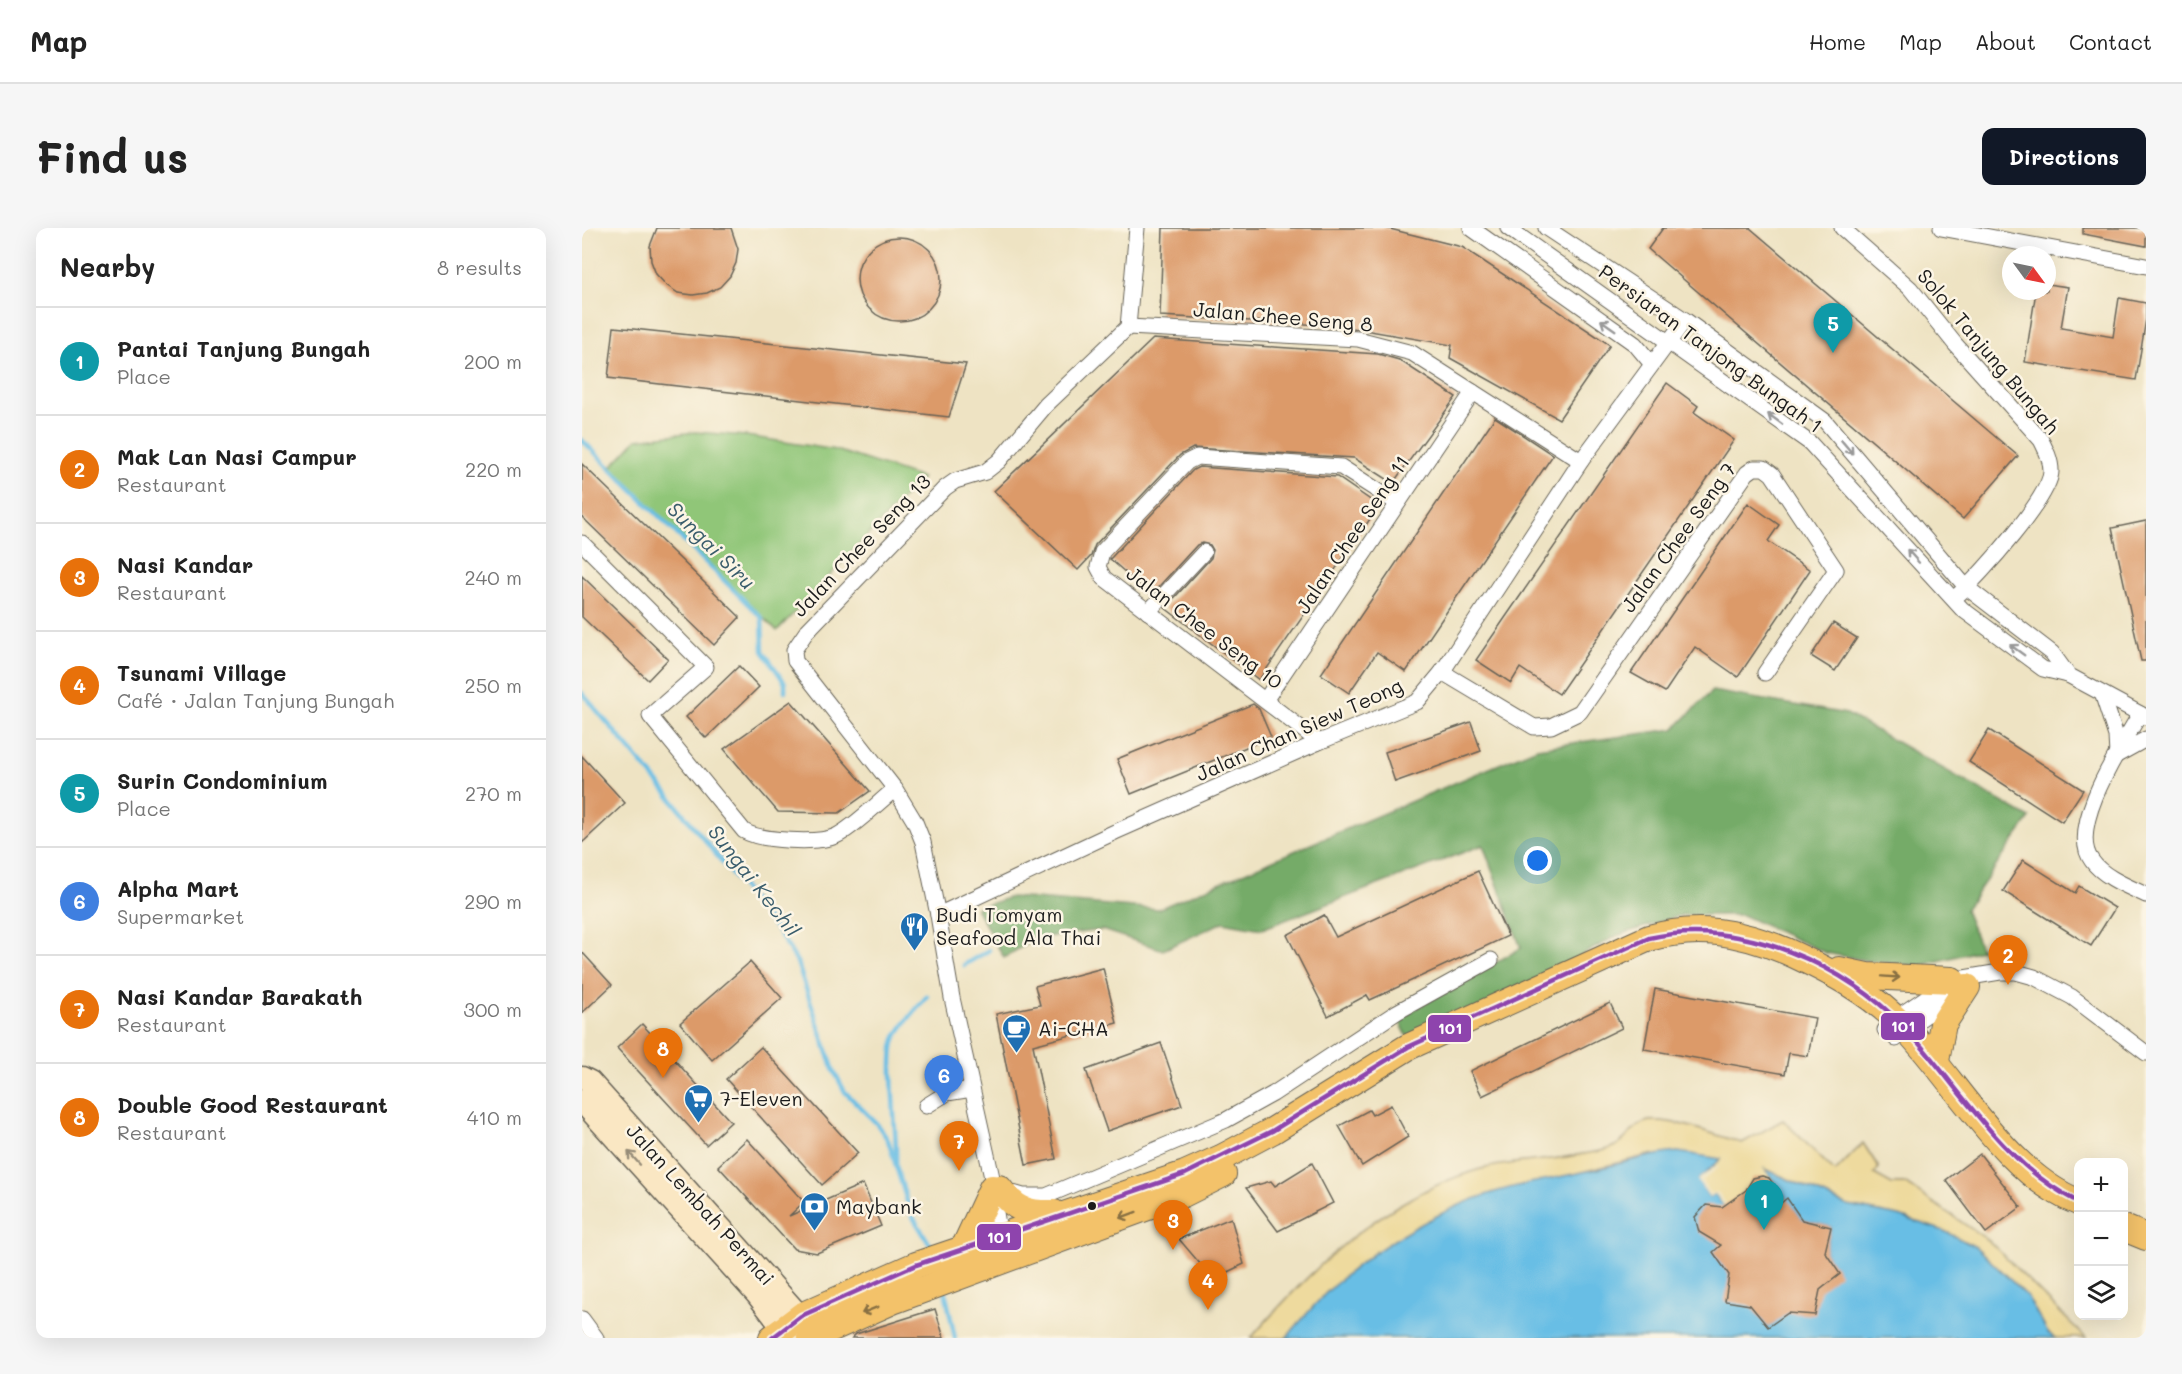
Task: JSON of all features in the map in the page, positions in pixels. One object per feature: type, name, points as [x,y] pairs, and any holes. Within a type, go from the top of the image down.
[{"type":"main road","points":[[796,1332],[916,1264],[1073,1212],[1221,1158],[1408,1047],[1649,938],[1693,930],[1739,934],[1813,963],[1867,976],[1959,984],[1943,1024],[1936,1061]]},
{"type":"main road","points":[[796,1332],[859,1315],[1183,1194],[1265,1153],[1415,1063],[1647,955],[1667,949],[1698,945],[1735,949],[1770,961],[1848,1000],[1896,1029],[1936,1061],[1982,1120],[2025,1168],[2050,1188],[2074,1200]]},
{"type":"main road","points":[[1813,963],[1869,995],[2023,1176],[2046,1193],[2074,1207]]},
{"type":"main road","name":"Jalan Lembah Permai","points":[[582,1078],[590,1082],[796,1332]]},
{"type":"main road","name":"Jalan Lembah Permai","points":[[582,1101],[796,1332]]},
{"type":"main road","points":[[962,1248],[994,1186],[1009,1203],[1021,1210],[1031,1213],[1073,1212]]},
{"type":"main road","points":[[2128,1220],[2146,1227]]},
{"type":"main road","points":[[2128,1230],[2146,1237]]},
{"type":"street","points":[[1128,327],[1137,228]]},
{"type":"street","points":[[1471,228],[1635,344],[1651,363]]},
{"type":"street","name":"Persiaran Tanjong Bungah 1","points":[[1508,228],[1810,443],[1952,599],[2043,669],[2068,675],[2143,716]]},
{"type":"street","name":"Persiaran Tanjong Bungah 1","points":[[1546,228],[1684,320],[1825,421],[1966,587],[2052,654],[2068,675]]},
{"type":"street","name":"Solok Tanjung Bungah","points":[[1842,228],[1910,288],[1955,344],[2041,440],[2049,457],[2052,472],[2045,491],[1966,587],[1952,599]]},
{"type":"street","points":[[1941,228],[2146,266]]},
{"type":"street","name":"Jalan Chan Siew Teong","points":[[938,915],[1115,832],[1319,742],[1417,702],[1442,672],[1581,461],[1684,320]]},
{"type":"street","points":[[1635,344],[1647,326]]},
{"type":"street","name":"Jalan Chee Seng 8","points":[[1128,327],[1358,339],[1412,353],[1581,461]]},
{"type":"street","name":"Jalan Chee Seng 13","points":[[895,789],[795,661],[794,650],[799,639],[945,488],[955,481],[985,472],[999,461],[1046,405],[1128,327]]},
{"type":"street","name":"Jalan Chee Seng 11","points":[[1266,699],[1473,392]]},
{"type":"street","name":"Jalan Chee Seng 10","points":[[1319,742],[1266,699],[1104,578],[1098,567],[1102,552],[1187,462],[1197,457],[1341,467],[1397,503]]},
{"type":"street","name":"Jalan Chee Seng 7","points":[[1442,672],[1534,727],[1551,726],[1581,712],[1707,528],[1748,473],[1754,468],[1764,468],[1772,474],[1836,570],[1765,673]]},
{"type":"street","points":[[582,543],[706,667],[650,716],[744,831],[754,837],[795,840],[836,836],[895,789],[915,822],[922,842],[938,915],[952,998],[1009,1259]]},
{"type":"street","points":[[1148,612],[1204,552]]},
{"type":"street","points":[[2103,696],[2116,736],[2117,755]]},
{"type":"street","points":[[2143,716],[2117,755],[2093,801],[2084,834],[2091,861],[2118,881],[2146,896]]},
{"type":"street","points":[[2117,755],[2146,740]]},
{"type":"street","points":[[994,1186],[1023,1196],[1046,1196],[1226,1120],[1273,1094],[1397,1012],[1491,960]]},
{"type":"street","points":[[1896,1029],[1959,984],[1989,974],[2016,972],[2049,984],[2090,1008],[2146,1053]]},
{"type":"street","points":[[926,1106],[947,1093],[972,1089]]},
{"type":"street","points":[[582,1319],[596,1338]]},
{"type":"green space","points":[[695,432],[746,436],[836,450],[922,478],[777,631],[610,468],[637,439]]},
{"type":"green space","points":[[1712,691],[1847,714],[2030,818],[1965,910],[1981,950],[1919,966],[1869,961],[1826,953],[1742,915],[1682,915],[1616,936],[1498,1002],[1408,1038],[1400,1022],[1406,1014],[1521,948],[1483,845],[1262,929],[1223,922],[1163,950],[1102,930],[1036,938],[1004,958],[976,908],[1011,897],[1158,909],[1537,748],[1674,729]]},
{"type":"sand","points":[[1783,1120],[1835,1172],[1863,1143],[1879,1168],[1874,1174],[1892,1184],[1906,1184],[1989,1241],[2086,1338],[2055,1338],[2048,1333],[2027,1296],[1976,1247],[1944,1231],[1899,1216],[1848,1206],[1766,1169],[1825,1252],[1709,1197],[1653,1154],[1493,1194],[1400,1238],[1361,1264],[1327,1292],[1286,1338],[1251,1338],[1299,1286],[1351,1239],[1409,1199],[1440,1184],[1486,1168],[1604,1150],[1618,1145],[1639,1125],[1649,1121],[1671,1122],[1742,1143]]},
{"type":"water","points":[[1678,1152],[1721,1159],[1698,1180],[1709,1197],[1715,1194],[1724,1206],[1721,1207],[1723,1245],[1730,1273],[1744,1297],[1768,1327],[1839,1274],[1825,1252],[1831,1227],[1802,1220],[1765,1169],[1848,1206],[1899,1216],[1944,1231],[1976,1247],[2027,1296],[2048,1333],[2055,1338],[1286,1338],[1326,1293],[1356,1266],[1409,1231],[1446,1211],[1511,1187]]},
{"type":"pier","points":[[1717,1165],[1719,1167],[1702,1181],[1710,1193],[1718,1192],[1726,1204],[1801,1222],[1783,1201],[1787,1198],[1802,1220],[1831,1227],[1825,1252],[1840,1274],[1820,1290],[1815,1315],[1788,1313],[1768,1327],[1750,1306],[1725,1301],[1729,1275],[1713,1252],[1721,1244],[1699,1232],[1695,1217],[1706,1205],[1724,1206],[1715,1194],[1709,1197],[1697,1180]]},
{"type":"building","points":[[657,228],[731,228],[738,249],[736,263],[730,276],[720,287],[707,293],[693,295],[678,293],[656,274],[651,261],[650,246]]},
{"type":"building","points":[[1163,228],[1386,228],[1462,247],[1610,345],[1559,419],[1450,358],[1452,345],[1341,326],[1160,316]]},
{"type":"building","points":[[1663,228],[1750,228],[2018,456],[1963,519],[1648,249]]},
{"type":"building","points":[[2083,228],[2146,228],[2146,246],[2083,234]]},
{"type":"building","points":[[899,237],[915,240],[929,249],[938,263],[941,279],[938,295],[929,309],[915,318],[899,321],[883,318],[869,309],[860,295],[857,279],[860,263],[869,249],[883,240]]},
{"type":"building","points":[[2056,285],[2068,287],[2061,328],[2113,337],[2119,298],[2146,303],[2146,319],[2136,380],[2025,362],[2035,300],[2056,300]]},
{"type":"building","points":[[614,327],[966,364],[949,417],[608,378]]},
{"type":"building","points":[[1153,339],[1378,354],[1399,360],[1456,397],[1393,483],[1354,458],[1193,448],[1180,455],[1095,545],[1091,556],[1078,570],[994,491]]},
{"type":"building","points":[[1667,383],[1698,406],[1694,412],[1734,440],[1559,694],[1520,668],[1511,683],[1476,660]]},
{"type":"building","points":[[1495,417],[1553,455],[1406,672],[1377,652],[1349,693],[1321,674]]},
{"type":"building","points":[[582,464],[740,617],[714,645],[582,517]]},
{"type":"building","points":[[1199,467],[1337,477],[1379,506],[1259,680],[1165,608],[1211,558],[1213,550],[1210,545],[1202,543],[1197,545],[1151,595],[1110,559],[1193,470]]},
{"type":"building","points":[[1748,503],[1779,525],[1768,541],[1810,570],[1738,677],[1695,647],[1665,692],[1631,673]]},
{"type":"building","points":[[2146,521],[2146,661],[2141,661],[2112,528]]},
{"type":"building","points":[[582,576],[668,659],[648,680],[582,617]]},
{"type":"building","points":[[1833,623],[1857,638],[1835,671],[1811,656]]},
{"type":"building","points":[[739,666],[759,687],[706,738],[686,717]]},
{"type":"building","points":[[791,701],[870,791],[839,813],[778,812],[724,749]]},
{"type":"building","points":[[1253,704],[1259,709],[1271,737],[1131,794],[1117,759]]},
{"type":"building","points":[[1471,722],[1481,751],[1395,782],[1385,752]]},
{"type":"building","points":[[1989,730],[2083,790],[2062,822],[1969,762]]},
{"type":"building","points":[[582,756],[625,803],[582,843]]},
{"type":"building","points":[[2023,860],[2075,893],[2079,886],[2115,908],[2091,946],[2003,891]]},
{"type":"building","points":[[1478,871],[1508,936],[1370,1000],[1367,995],[1328,1016],[1287,935],[1324,915],[1336,937]]},
{"type":"building","points":[[582,952],[612,985],[582,1013]]},
{"type":"building","points":[[750,962],[782,998],[712,1060],[680,1023]]},
{"type":"building","points":[[1103,968],[1117,1023],[1033,1045],[1056,1159],[1026,1165],[996,1014],[1040,1005],[1035,986]]},
{"type":"building","points":[[1655,989],[1815,1018],[1808,1056],[1789,1053],[1785,1074],[1644,1049]]},
{"type":"building","points":[[1610,1003],[1622,1028],[1482,1096],[1470,1071]]},
{"type":"building","points":[[642,1024],[731,1122],[706,1145],[617,1048]]},
{"type":"building","points":[[1161,1043],[1182,1105],[1107,1131],[1086,1070]]},
{"type":"building","points":[[761,1047],[858,1153],[822,1185],[726,1079]]},
{"type":"building","points":[[1391,1105],[1408,1137],[1362,1166],[1339,1126],[1369,1110],[1372,1115]]},
{"type":"building","points":[[747,1139],[804,1202],[789,1216],[863,1184],[881,1226],[817,1253],[794,1249],[718,1166]]},
{"type":"building","points":[[1980,1154],[2021,1207],[1986,1233],[1946,1180]]},
{"type":"building","points":[[1312,1163],[1333,1203],[1278,1231],[1246,1188],[1271,1181],[1275,1186]]},
{"type":"building","points":[[1762,1176],[1769,1178],[1774,1185],[1780,1204],[1787,1198],[1802,1220],[1831,1227],[1825,1252],[1840,1274],[1820,1290],[1815,1315],[1788,1313],[1768,1327],[1750,1305],[1725,1301],[1729,1275],[1713,1252],[1721,1245],[1699,1232],[1695,1217],[1706,1205],[1722,1207],[1746,1190],[1753,1178]]},
{"type":"building","points":[[1231,1218],[1244,1264],[1213,1279],[1179,1239]]},
{"type":"building","points":[[935,1309],[944,1338],[852,1338],[856,1334]]},
{"type":"waterway","name":"Sungai Siru","points":[[582,440],[762,618],[763,651],[785,683],[785,691]]},
{"type":"waterway","name":"Sungai Kechil","points":[[582,693],[661,786],[780,934],[797,962],[834,1071],[845,1092],[877,1124],[888,1140],[911,1214],[934,1251]]},
{"type":"waterway","name":"Sungai Kechil","points":[[964,965],[989,950]]},
{"type":"waterway","name":"Sungai Kechil","points":[[896,1166],[892,1079],[893,1047],[902,1027],[927,996]]},
{"type":"waterway","name":"Sungai Kechil","points":[[945,1291],[955,1338]]},
{"type":"transit line","name":"101","points":[[772,1338],[801,1316],[916,1265],[1185,1174],[1272,1131],[1408,1047],[1649,938],[1683,933],[1719,934],[1754,941],[1790,952],[1823,967],[1855,986],[1884,1008],[1909,1032],[2006,1147],[2051,1186],[2074,1200]]},
{"type":"place","name":"Surin Condominium","points":[[1833,353]]},
{"type":"place","name":"Budi Tomyam Seafood Ala Thai","points":[[915,952]]},
{"type":"place","name":"Mak Lan Nasi Campur","points":[[2008,985]]},
{"type":"place","name":"Ai-CHA","points":[[1017,1054]]},
{"type":"place","name":"Double Good Restaurant","points":[[663,1078]]},
{"type":"place","name":"Alpha Mart","points":[[944,1105]]},
{"type":"place","name":"7-Eleven","points":[[699,1124]]},
{"type":"place","name":"Nasi Kandar Barakath","points":[[959,1171]]},
{"type":"place","name":"Pantai Tanjung Bungah","points":[[1764,1230]]},
{"type":"place","name":"Maybank","points":[[815,1232]]},
{"type":"place","name":"Nasi Kandar","points":[[1173,1250]]},
{"type":"place","name":"Tsunami Village","points":[[1208,1310]]}]
